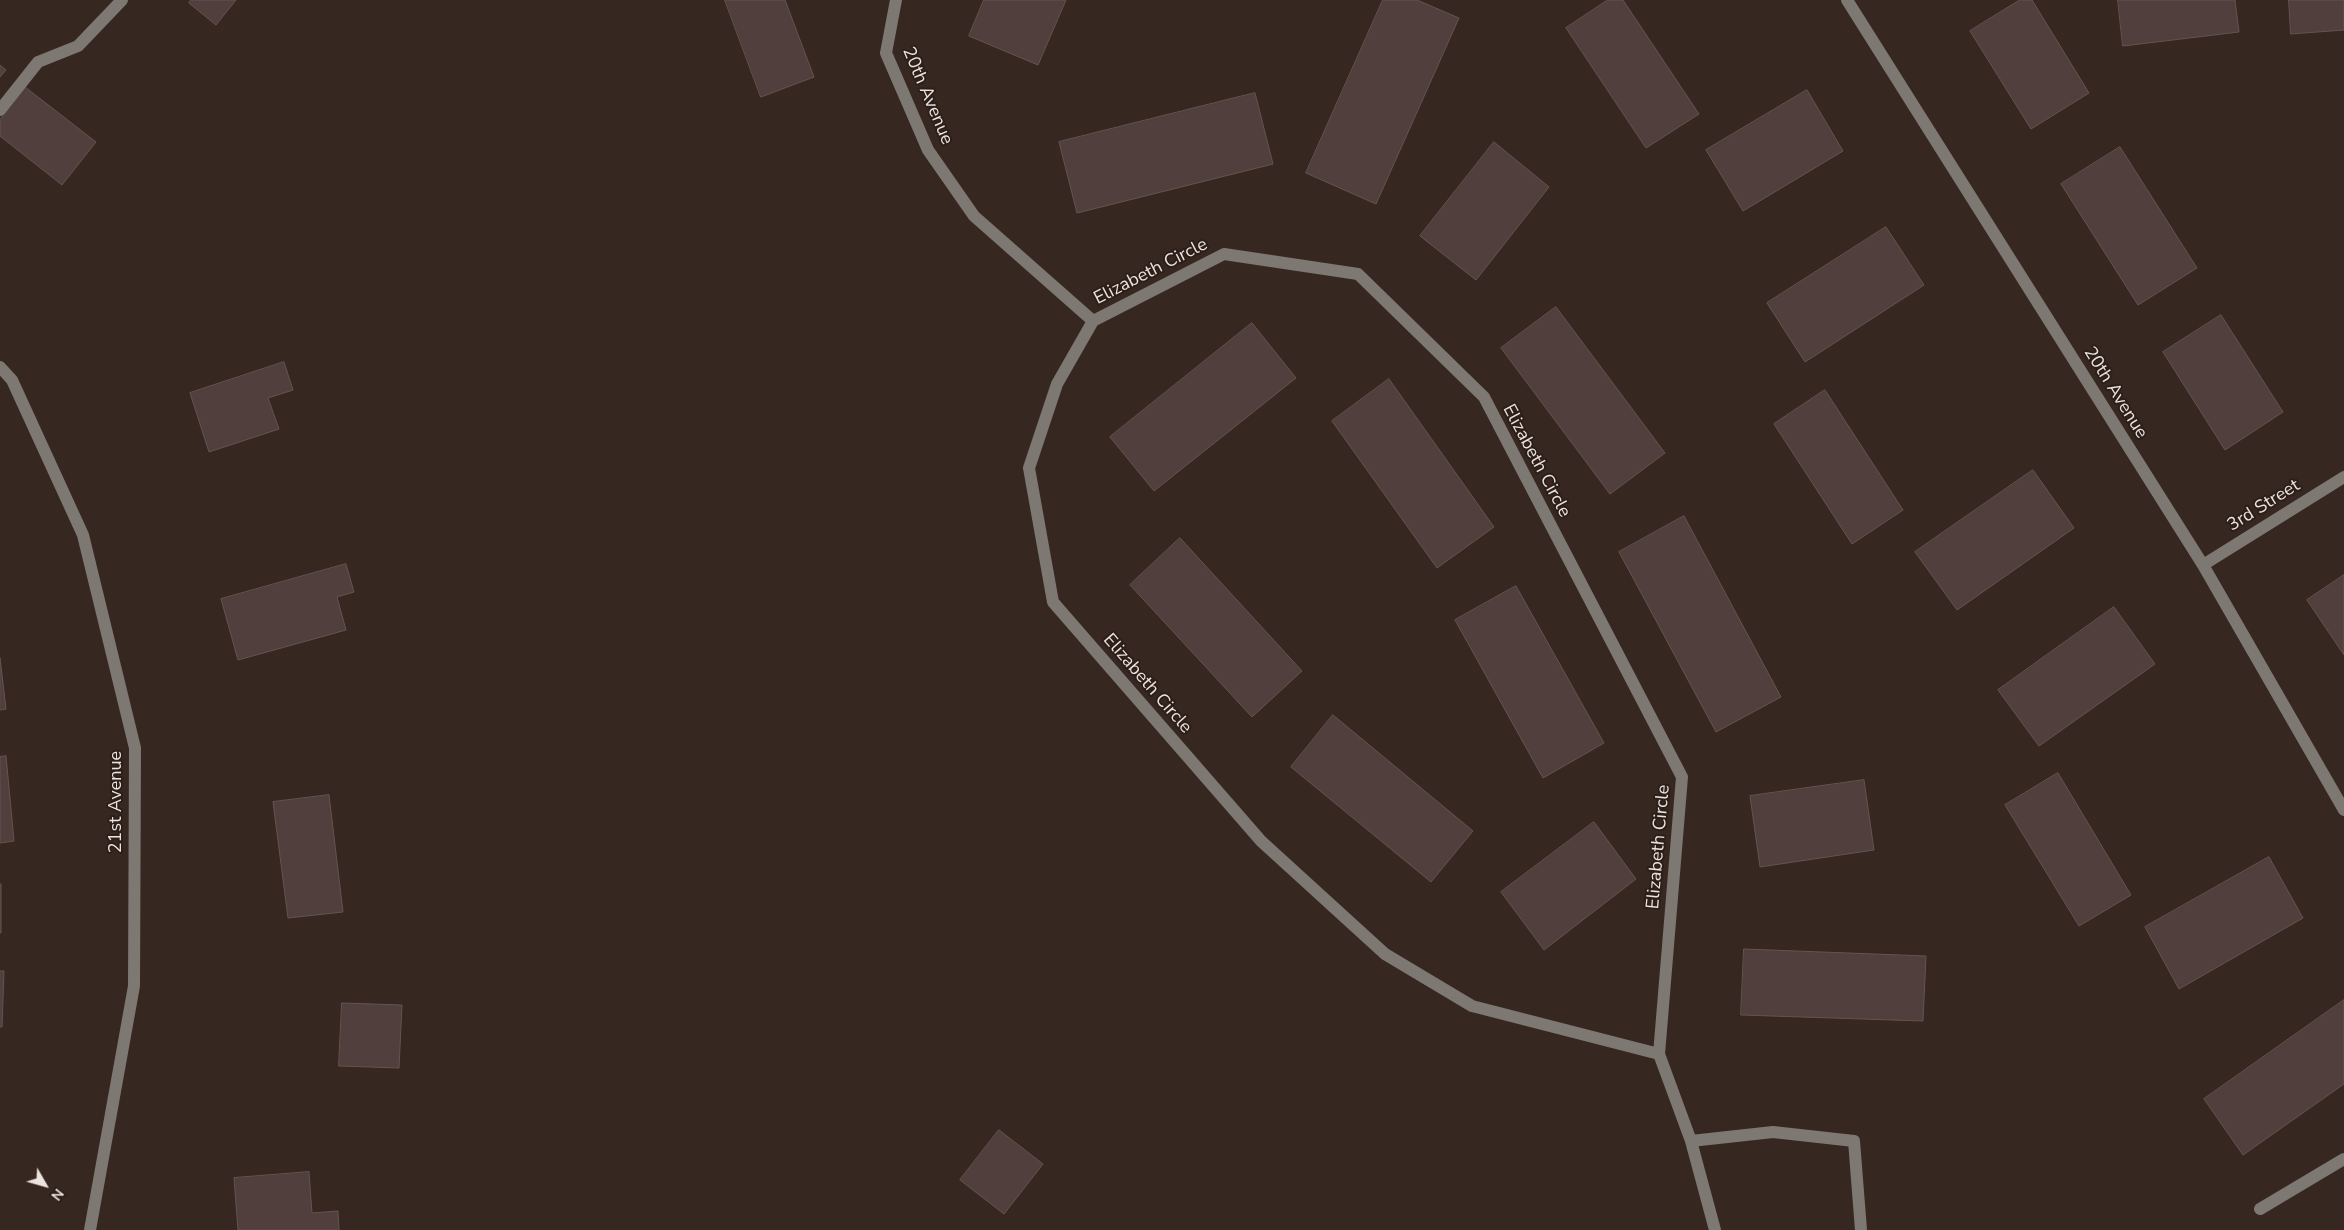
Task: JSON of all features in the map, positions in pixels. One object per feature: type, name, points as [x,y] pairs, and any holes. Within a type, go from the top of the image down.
[{"type":"street","points":[[0,110],[38,62],[78,46],[122,0]]},
{"type":"street","name":"20th Avenue","points":[[896,0],[886,53],[928,150],[974,216],[1093,321]]},
{"type":"street","name":"20th Avenue","points":[[1847,0],[2203,565],[2344,810]]},
{"type":"street","name":"Elizabeth Circle","points":[[1659,1054],[1472,1006],[1385,954],[1261,841],[1053,602],[1029,468],[1057,384],[1093,321],[1224,254],[1358,274],[1484,397],[1682,778],[1659,1054],[1691,1140],[1715,1230]]},
{"type":"street","name":"21st Avenue","points":[[0,367],[12,380],[83,535],[135,748],[134,986],[90,1230]]},
{"type":"street","name":"3rd Street","points":[[2203,565],[2344,477]]},
{"type":"street","points":[[1691,1140],[1773,1132],[1854,1142],[1861,1230]]},
{"type":"street","points":[[2260,1209],[2344,1159]]},
{"type":"building","points":[[191,0],[236,0],[216,25],[189,3]]},
{"type":"building","points":[[725,0],[785,0],[814,77],[761,97]]},
{"type":"building","points":[[984,0],[1066,0],[1038,65],[969,36]]},
{"type":"building","points":[[1383,0],[1417,0],[1459,18],[1376,204],[1306,173]]},
{"type":"building","points":[[1608,0],[1623,0],[1699,114],[1646,148],[1566,28]]},
{"type":"building","points":[[2020,0],[2032,0],[2089,93],[2031,129],[1970,31]]},
{"type":"building","points":[[2118,0],[2235,0],[2239,32],[2123,46]]},
{"type":"building","points":[[2289,0],[2344,0],[2344,30],[2291,34]]},
{"type":"building","points":[[0,65],[6,70],[0,77]]},
{"type":"building","points":[[25,87],[96,142],[62,185],[0,136],[0,120]]},
{"type":"building","points":[[1807,90],[1843,151],[1743,211],[1706,150]]},
{"type":"building","points":[[1255,93],[1273,164],[1077,213],[1059,142]]},
{"type":"building","points":[[1494,142],[1549,187],[1476,280],[1420,236]]},
{"type":"building","points":[[2120,147],[2197,268],[2138,305],[2061,184]]},
{"type":"building","points":[[1886,227],[1924,285],[1805,362],[1767,303]]},
{"type":"building","points":[[1556,307],[1665,453],[1610,494],[1501,348]]},
{"type":"building","points":[[2221,315],[2283,412],[2225,450],[2163,352]]},
{"type":"building","points":[[1252,323],[1296,378],[1154,491],[1110,437]]},
{"type":"building","points":[[284,362],[293,390],[268,398],[279,429],[209,452],[190,393]]},
{"type":"building","points":[[1389,379],[1494,527],[1437,568],[1332,421]]},
{"type":"building","points":[[1825,390],[1903,510],[1852,544],[1774,424]]},
{"type":"building","points":[[2033,470],[2074,528],[1957,610],[1915,552]]},
{"type":"building","points":[[1684,516],[1781,697],[1716,732],[1619,552]]},
{"type":"building","points":[[1180,538],[1302,671],[1252,717],[1130,585]]},
{"type":"building","points":[[346,564],[354,592],[337,597],[346,630],[238,660],[221,599]]},
{"type":"building","points":[[2344,575],[2344,655],[2307,600]]},
{"type":"building","points":[[1516,586],[1604,743],[1543,778],[1455,620]]},
{"type":"building","points":[[2114,607],[2155,664],[2039,746],[1998,690]]},
{"type":"building","points":[[0,658],[6,709],[0,710]]},
{"type":"building","points":[[1333,715],[1473,831],[1431,882],[1291,767]]},
{"type":"building","points":[[6,756],[14,841],[0,843],[0,757]]},
{"type":"building","points":[[2058,773],[2131,895],[2079,926],[2005,805]]},
{"type":"building","points":[[1864,780],[1874,850],[1760,867],[1750,796]]},
{"type":"building","points":[[329,795],[343,912],[288,918],[273,802]]},
{"type":"building","points":[[1594,822],[1636,879],[1544,950],[1501,892]]},
{"type":"building","points":[[2269,857],[2303,918],[2179,989],[2145,927]]},
{"type":"building","points":[[1,884],[1,933],[0,933]]},
{"type":"building","points":[[1744,949],[1926,956],[1923,1021],[1741,1015]]},
{"type":"building","points":[[0,971],[4,971],[2,1027],[0,1027]]},
{"type":"building","points":[[2344,1000],[2344,1084],[2243,1155],[2204,1099]]},
{"type":"building","points":[[342,1003],[402,1005],[399,1068],[339,1066]]},
{"type":"building","points":[[999,1130],[1043,1164],[1004,1214],[960,1180]]},
{"type":"building","points":[[309,1172],[312,1213],[338,1211],[339,1230],[238,1230],[234,1178]]}]
